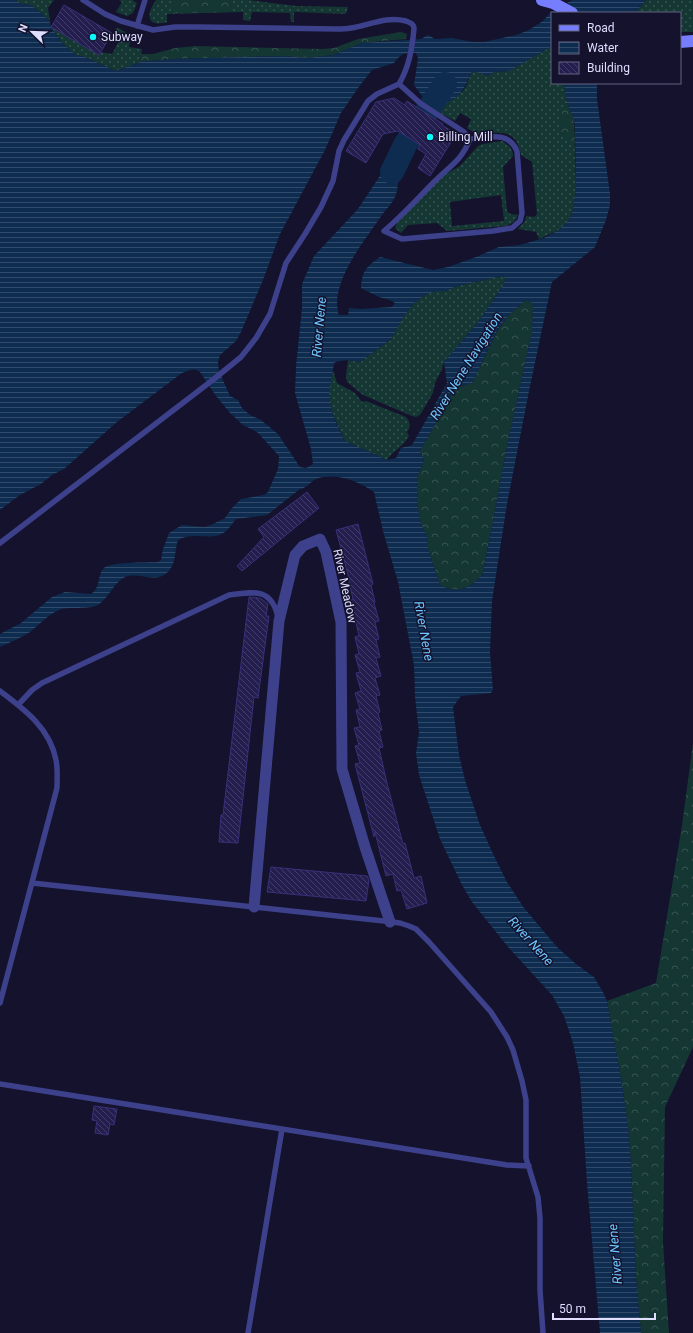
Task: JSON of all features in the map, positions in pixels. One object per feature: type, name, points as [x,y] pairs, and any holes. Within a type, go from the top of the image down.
[{"type":"street","points":[[547,1],[570,12]]},
{"type":"street","points":[[681,42],[693,41]]},
{"type":"street","name":"River Meadow","points":[[254,907],[279,620],[295,556],[303,546],[320,539],[326,552],[341,622],[342,769],[365,847],[390,922]]},
{"type":"lane","points":[[0,543],[203,387],[240,357],[252,343],[270,314],[286,263],[317,214],[333,181],[339,151],[344,140],[368,101],[377,94],[399,84],[406,72],[414,33],[414,26],[411,23],[399,19],[382,20],[352,28],[336,29],[198,26],[153,30],[121,22],[83,0]]},
{"type":"lane","points":[[137,26],[145,0]]},
{"type":"lane","points":[[399,84],[420,103],[464,132],[470,139]]},
{"type":"lane","points":[[506,138],[514,144],[517,151],[522,213],[520,221],[512,228],[493,232],[402,239],[384,231],[418,200],[433,183],[456,163],[466,149],[470,139],[506,138]]},
{"type":"lane","points":[[18,705],[32,690],[42,683],[229,595],[246,592],[262,594],[274,604],[279,620]]},
{"type":"lane","points":[[0,693],[18,705],[42,728],[51,744],[56,767],[57,788],[0,1003]]},
{"type":"lane","points":[[32,883],[400,923],[416,929],[491,1012],[507,1037],[518,1065],[526,1100],[526,1158],[535,1186],[538,1204],[540,1290],[543,1333]]},
{"type":"lane","points":[[0,1084],[507,1165],[529,1166]]},
{"type":"lane","points":[[248,1333],[282,1129]]},
{"type":"green space","points":[[15,0],[54,0],[48,8],[51,27],[49,20],[31,5],[22,4]]},
{"type":"green space","points":[[119,0],[133,0],[137,3],[133,13],[127,16],[116,12],[122,2]]},
{"type":"green space","points":[[156,0],[249,0],[296,6],[348,7],[346,14],[294,12],[294,22],[291,22],[290,13],[252,12],[250,21],[243,20],[243,12],[167,14],[167,22],[155,23],[150,18],[150,15]]},
{"type":"green space","points":[[173,0],[231,0],[232,7],[231,12],[176,13],[172,8]]},
{"type":"green space","points":[[646,0],[693,0],[693,32],[681,32],[681,12],[636,12]]},
{"type":"green space","points":[[51,27],[99,55],[101,52],[112,54],[120,39],[115,30],[118,28],[131,35],[129,47],[142,49],[140,62],[116,71],[85,57],[76,55],[63,44]]},
{"type":"green space","points":[[401,32],[407,34],[406,39],[362,43],[333,55],[308,58],[283,56],[172,59],[140,62],[141,54],[153,54],[175,48],[196,46],[322,49],[334,48],[358,39]]},
{"type":"green space","points":[[551,47],[551,84],[564,84],[567,103],[574,119],[576,188],[573,210],[569,220],[559,230],[539,239],[536,232],[518,229],[525,221],[526,216],[534,217],[537,214],[532,162],[521,155],[519,146],[515,140],[511,136],[499,133],[476,134],[467,128],[471,119],[460,113],[455,121],[436,111],[443,103],[464,90],[472,71],[488,76],[494,72],[508,71]]},
{"type":"green space","points":[[565,103],[567,103],[574,124],[574,147],[565,139],[560,127],[560,115]]},
{"type":"green space","points":[[502,141],[508,145],[512,151],[513,156],[503,167],[507,211],[510,214],[518,215],[514,221],[505,226],[447,231],[437,223],[408,225],[401,233],[395,228],[397,223],[444,175],[460,166],[478,146]],"holes":[[[501,195],[504,221],[452,226],[450,202]]]},
{"type":"green space","points":[[502,276],[506,278],[504,284],[479,321],[444,362],[435,383],[433,393],[420,415],[416,417],[412,416],[363,395],[347,382],[346,376],[348,360],[360,362],[391,339],[404,315],[413,304],[425,295],[436,291],[446,291],[457,286]]},
{"type":"green space","points":[[526,300],[530,301],[533,306],[532,331],[508,442],[483,573],[474,583],[469,586],[458,590],[446,588],[440,585],[428,549],[427,536],[421,524],[418,509],[418,475],[424,461],[420,451],[455,388],[472,383],[498,330],[510,314]]},
{"type":"green space","points":[[333,370],[337,383],[355,393],[362,402],[366,401],[406,417],[409,422],[410,424],[407,432],[409,436],[387,460],[345,441],[330,403],[329,389]]},
{"type":"green space","points":[[693,743],[693,1047],[665,1107],[663,1242],[669,1333],[641,1333],[636,1278],[628,1125],[607,1001],[656,983],[682,825]]},
{"type":"water","name":"River Nene Navigation","points":[[0,0],[15,0],[22,4],[31,5],[49,20],[51,27],[63,44],[76,55],[85,57],[116,71],[140,62],[172,59],[283,56],[308,58],[333,55],[362,43],[421,39],[428,35],[435,39],[452,38],[473,42],[484,42],[516,35],[529,30],[543,21],[551,12],[551,47],[509,71],[494,72],[488,76],[472,71],[460,93],[454,99],[437,108],[421,95],[414,85],[418,58],[416,53],[403,54],[394,63],[372,70],[341,113],[325,150],[280,234],[263,280],[241,332],[236,341],[220,355],[218,362],[219,371],[230,396],[238,400],[242,408],[250,415],[261,420],[278,434],[300,467],[306,468],[313,464],[311,449],[295,393],[296,366],[302,308],[302,284],[314,256],[358,209],[387,165],[390,153],[400,138],[416,148],[400,170],[397,191],[394,199],[359,248],[344,275],[339,289],[337,302],[339,315],[348,315],[349,308],[361,309],[392,307],[395,303],[361,288],[364,273],[371,264],[380,257],[433,270],[448,267],[499,247],[520,245],[544,238],[559,230],[569,220],[573,210],[576,188],[574,119],[567,103],[564,84],[597,84],[597,99],[610,194],[610,205],[606,220],[595,247],[552,282],[507,504],[492,601],[490,653],[493,690],[491,693],[461,696],[453,707],[459,755],[465,780],[480,825],[507,882],[524,908],[557,947],[576,964],[594,977],[607,1001],[628,1125],[636,1278],[641,1333],[600,1333],[587,1183],[580,1077],[573,1043],[564,1016],[552,995],[508,947],[472,902],[461,883],[440,839],[419,775],[416,753],[419,732],[415,697],[414,665],[398,582],[383,531],[374,492],[354,481],[339,477],[324,477],[316,479],[300,489],[267,515],[236,519],[226,531],[215,536],[191,536],[178,540],[173,564],[164,575],[155,578],[135,576],[125,577],[117,583],[105,599],[98,605],[59,610],[47,617],[30,632],[0,647],[0,634],[21,623],[52,597],[65,592],[91,594],[98,585],[101,572],[107,566],[129,563],[158,562],[161,560],[163,549],[169,533],[182,525],[205,527],[213,524],[225,518],[241,499],[264,495],[268,492],[278,469],[279,456],[257,432],[243,425],[230,413],[216,396],[200,372],[191,370],[182,373],[117,422],[64,469],[52,475],[41,484],[20,495],[0,510]],"holes":[[[502,276],[505,278],[504,284],[479,321],[444,362],[447,383],[412,445],[401,448],[396,458],[387,460],[345,441],[333,415],[329,395],[334,363],[347,360],[360,362],[391,339],[413,304],[425,295],[436,291],[446,291],[457,286]],[[526,300],[530,301],[533,306],[532,331],[508,442],[483,573],[474,583],[469,586],[458,590],[446,588],[440,585],[428,549],[427,536],[421,524],[418,509],[418,475],[424,461],[420,451],[455,388],[472,383],[498,329],[510,314]]]},
{"type":"water","points":[[572,0],[646,0],[636,12],[552,12]]},
{"type":"building","points":[[64,5],[112,33],[99,55],[51,27]]},
{"type":"building","name":"Billing Mill","points":[[394,98],[405,105],[407,101],[456,134],[430,176],[418,168],[426,154],[418,149],[420,145],[398,131],[383,134],[366,163],[346,151],[376,102]]},
{"type":"building","points":[[307,492],[319,508],[242,571],[237,566],[264,537],[258,529]]},
{"type":"building","points":[[358,524],[373,584],[371,585],[379,621],[375,622],[379,639],[376,640],[380,657],[376,658],[381,676],[375,678],[380,695],[376,696],[382,730],[379,731],[383,747],[379,748],[403,844],[405,843],[414,878],[421,876],[427,903],[407,909],[401,890],[397,891],[393,874],[386,876],[355,764],[360,763],[355,746],[359,745],[354,728],[360,727],[356,710],[360,709],[355,693],[361,691],[356,673],[360,672],[355,655],[359,654],[355,637],[359,636],[351,600],[353,599],[350,582],[336,530]]},
{"type":"building","points":[[249,597],[259,598],[268,604],[266,616],[269,616],[258,698],[254,697],[238,843],[219,842],[221,815],[223,815]]},
{"type":"building","points":[[271,867],[367,876],[369,880],[366,901],[267,892]]},
{"type":"building","points":[[94,1106],[117,1109],[114,1125],[110,1124],[108,1135],[95,1133],[97,1121],[92,1120]]},
{"type":"waterway","name":"River Nene","points":[[392,172],[405,145],[445,84]]},
{"type":"place","name":"Subway","points":[[93,37]]},
{"type":"place","name":"Billing Mill","points":[[430,137]]}]
